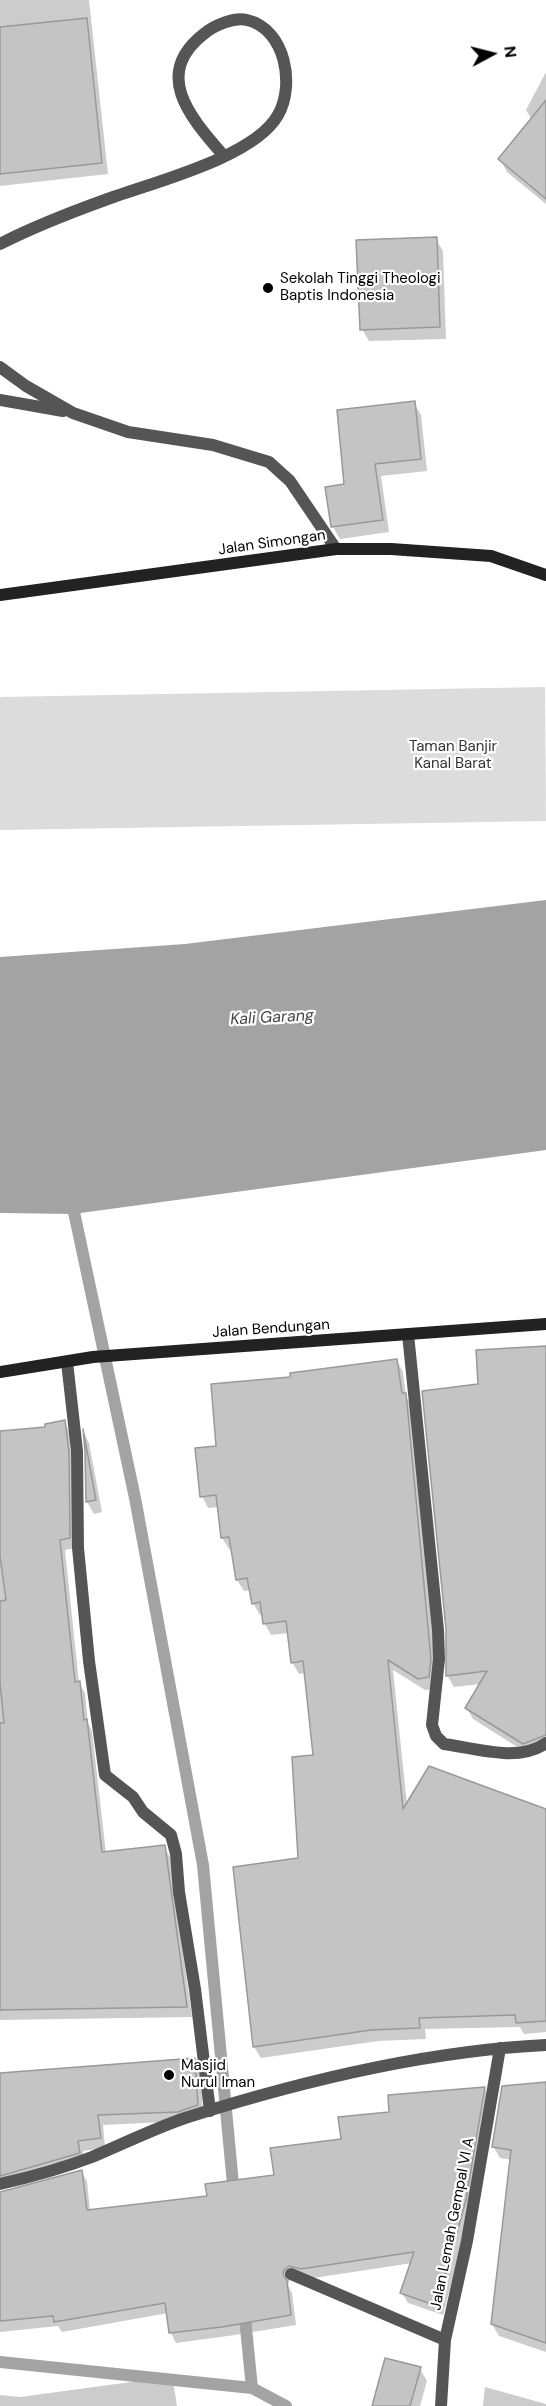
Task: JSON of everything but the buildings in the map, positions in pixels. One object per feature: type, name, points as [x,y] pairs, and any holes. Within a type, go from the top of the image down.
[{"type":"street","points":[[0,244],[23,232],[105,200],[166,181],[245,145],[263,133],[276,120],[283,108],[288,75],[273,39],[261,26],[246,19],[227,22],[210,29],[187,50],[180,65],[178,79],[182,97],[191,118],[223,155]]},
{"type":"street","points":[[0,367],[26,386],[73,413]]},
{"type":"street","points":[[0,400],[73,413],[128,432],[213,445],[269,462],[290,481],[336,549]]},
{"type":"street","name":"Jalan Simongan","points":[[0,595],[336,549],[402,549],[491,556],[546,575]]},
{"type":"street","name":"Jalan Bendungan","points":[[0,1372],[93,1357],[546,1324]]},
{"type":"street","points":[[408,1334],[438,1630],[439,1659],[432,1725],[436,1736],[444,1744],[517,1753],[532,1750],[546,1743]]},
{"type":"street","points":[[67,1362],[77,1451],[78,1548],[89,1661],[105,1775],[133,1797],[143,1812],[171,1834],[176,1854],[179,1892],[214,2109]]},
{"type":"street","points":[[0,2184],[90,2157],[182,2119],[251,2098],[389,2065],[500,2048],[546,2045]]},
{"type":"street","name":"Jalan Lemah Gempal VI A","points":[[441,2406],[445,2340],[467,2241],[500,2048]]},
{"type":"street","points":[[291,2274],[445,2340]]},
{"type":"green space","name":"Taman Banjir Kanal Barat","points":[[545,687],[546,821],[0,830],[0,697]]},
{"type":"water","name":"Kali Garang","points":[[546,900],[546,1150],[73,1214],[0,1213],[0,957],[185,944]]},
{"type":"waterway","points":[[71,1198],[135,1498],[203,1865],[234,2195]]},
{"type":"waterway","points":[[244,2308],[252,2388],[286,2406]]},
{"type":"waterway","points":[[0,2362],[252,2388]]},
{"type":"place","name":"Sekolah Tinggi Theologi Baptis Indonesia","points":[[268,288]]},
{"type":"place","name":"Masjid Nurul Iman","points":[[169,2075]]}]
